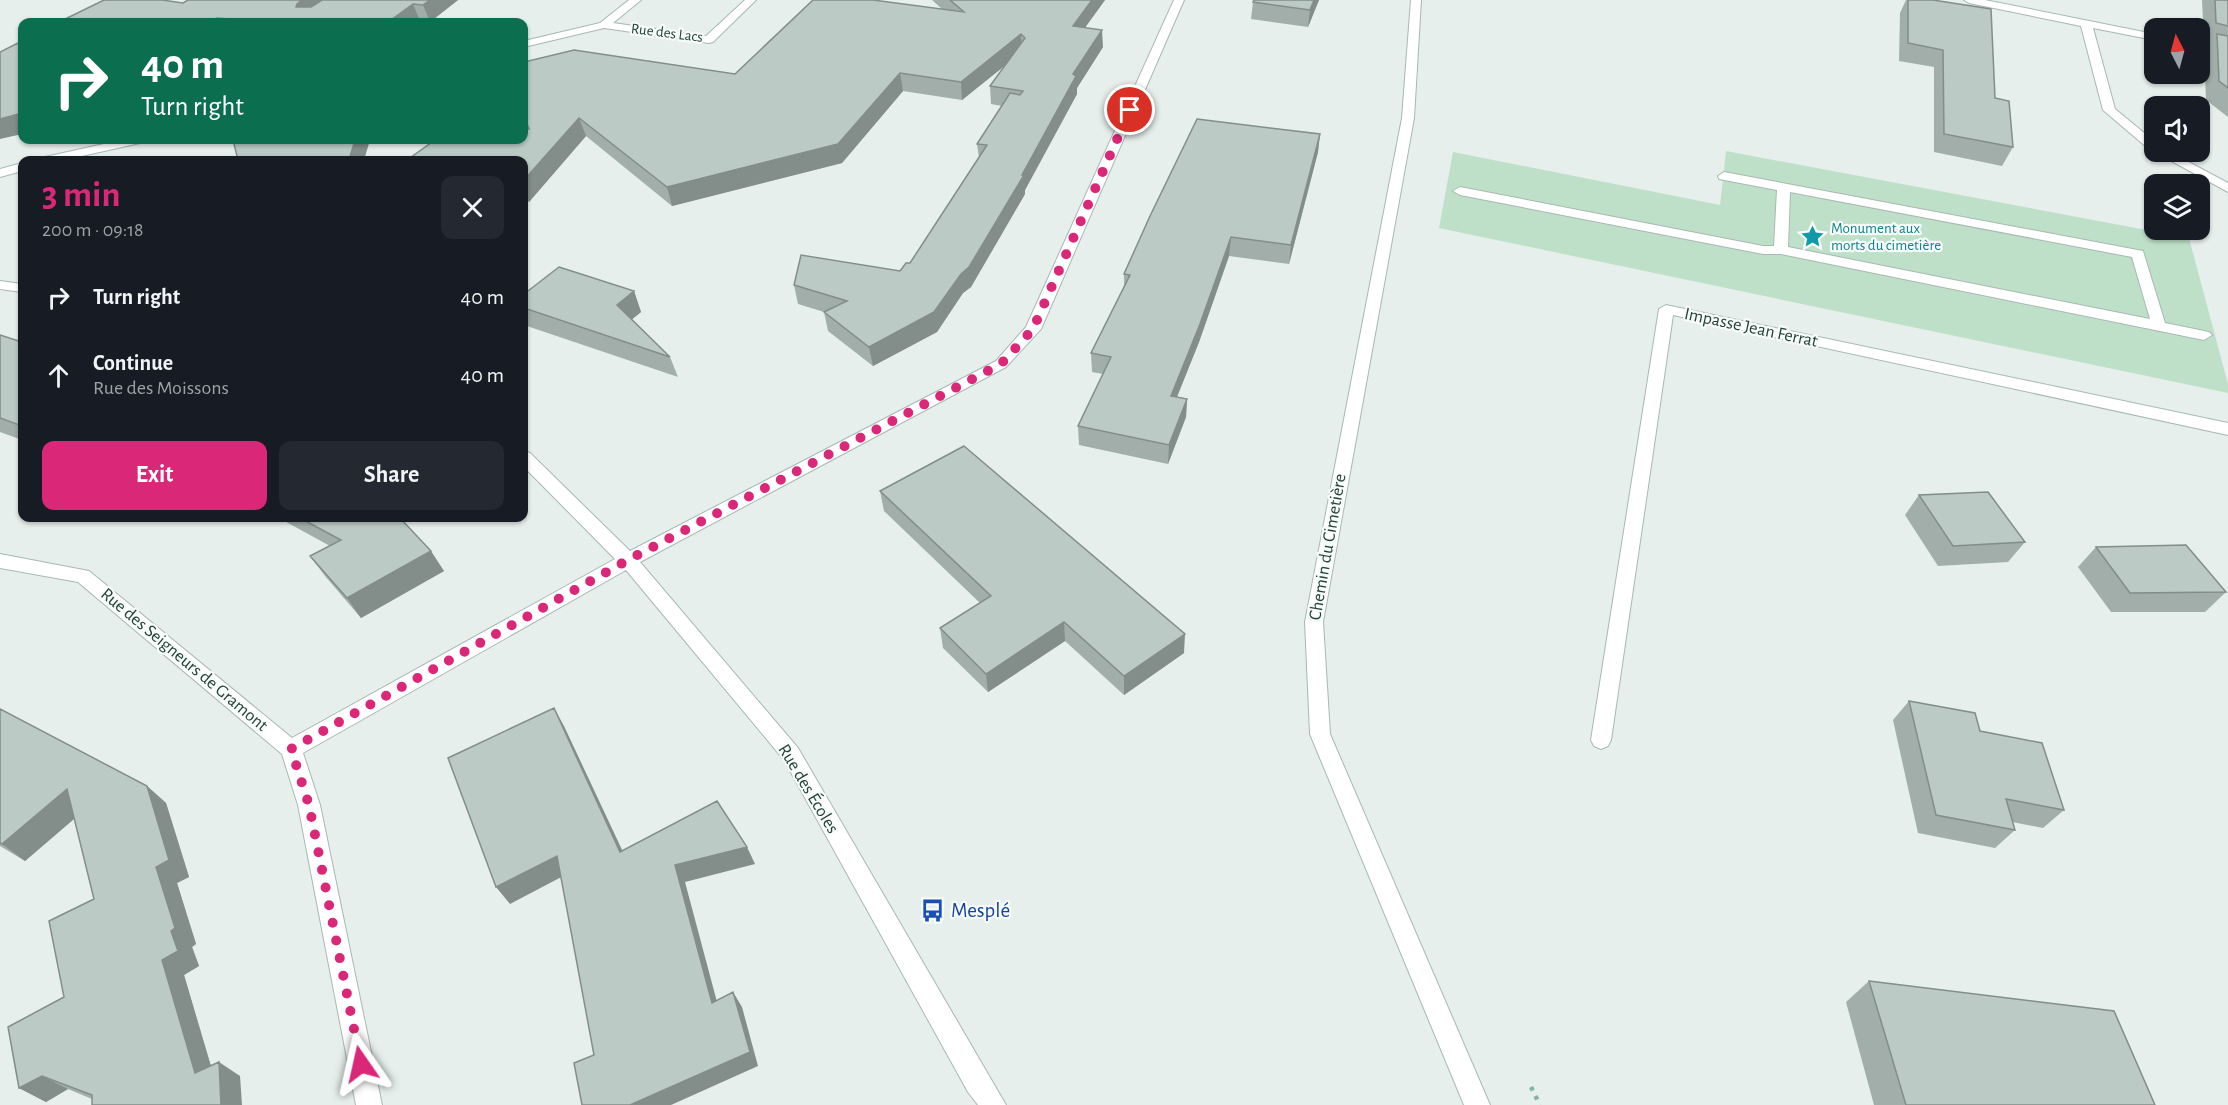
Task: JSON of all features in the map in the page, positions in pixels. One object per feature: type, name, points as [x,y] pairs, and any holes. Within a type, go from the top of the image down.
[{"type":"street","name":"Rue des Lacs","points":[[604,25],[636,0]]},
{"type":"street","name":"Rue des Lacs","points":[[528,43],[604,25],[709,40],[751,0]]},
{"type":"street","points":[[369,1105],[309,805],[291,749],[628,560],[1001,364],[1033,329],[1179,0]]},
{"type":"street","name":"Chemin du Cimetière","points":[[1416,0],[1408,118],[1314,622],[1320,734],[1477,1105]]},
{"type":"street","points":[[1969,0],[2144,35]]},
{"type":"street","points":[[2086,24],[2109,110],[2144,139]]},
{"type":"street","points":[[2210,48],[2228,51]]},
{"type":"street","points":[[67,156],[119,144]]},
{"type":"street","points":[[2180,162],[2228,188]]},
{"type":"street","points":[[0,173],[18,168]]},
{"type":"street","points":[[1724,176],[2138,254],[2159,326]]},
{"type":"street","points":[[1781,250],[1784,187]]},
{"type":"street","points":[[1460,191],[1763,250],[1781,250],[2204,335]]},
{"type":"street","points":[[0,285],[18,287]]},
{"type":"street","name":"Impasse Jean Ferrat","points":[[1601,740],[1666,309],[2228,429]]},
{"type":"street","name":"Rue des Écoles","points":[[528,461],[628,560],[791,754],[976,1083],[993,1105]]},
{"type":"street","name":"Rue des Seigneurs de Gramont","points":[[0,561],[83,576],[291,749]]},
{"type":"path","points":[[1531,1087],[1540,1105]]},
{"type":"green space","points":[[1726,151],[2144,230],[2144,240],[2190,240],[2228,384],[2228,393],[1439,228],[1453,152],[1720,205]]},
{"type":"building","points":[[104,0],[162,0],[183,3],[188,0],[302,0],[296,7],[311,7],[322,0],[430,0],[423,5],[413,4],[394,18],[67,18]]},
{"type":"building","points":[[813,0],[873,0],[964,12],[950,0],[1092,0],[1073,26],[1102,30],[1073,74],[1076,76],[1022,175],[1024,175],[969,267],[961,274],[934,312],[869,347],[824,312],[847,301],[794,285],[801,255],[900,271],[906,263],[910,263],[987,145],[977,144],[1010,93],[1020,95],[1023,91],[990,86],[1025,38],[1021,34],[961,82],[900,73],[838,144],[667,187],[579,118],[528,175],[528,156],[413,156],[429,144],[528,144],[528,61],[574,50],[735,74]]},
{"type":"building","points":[[1254,0],[1314,0],[1310,10],[1253,2]]},
{"type":"building","points":[[1908,0],[1933,0],[1991,9],[1995,98],[2009,101],[2013,147],[1944,134],[1943,50],[1908,43]]},
{"type":"building","points":[[2215,0],[2228,0],[2228,26],[2216,23]]},
{"type":"building","points":[[2217,34],[2228,36],[2228,88],[2219,81]]},
{"type":"building","points":[[18,43],[18,114],[0,119],[0,52]]},
{"type":"building","points":[[1197,119],[1320,134],[1291,245],[1231,237],[1171,396],[1187,399],[1169,445],[1078,426],[1111,357],[1091,353],[1130,275],[1124,274]]},
{"type":"building","points":[[234,144],[354,144],[350,156],[237,156]]},
{"type":"building","points":[[559,267],[634,291],[617,305],[670,357],[528,309],[528,291]]},
{"type":"building","points":[[0,335],[18,341],[18,425],[0,418]]},
{"type":"building","points":[[964,446],[1185,634],[1124,676],[1064,622],[986,674],[940,628],[991,596],[880,491]]},
{"type":"building","points":[[1988,492],[2025,542],[1953,546],[1919,495]]},
{"type":"building","points":[[307,522],[404,522],[431,551],[347,598],[310,556],[341,540]]},
{"type":"building","points":[[2186,545],[2226,592],[2130,593],[2096,547]]},
{"type":"building","points":[[1909,701],[1975,713],[1980,731],[2042,743],[2064,810],[2006,799],[2015,830],[1936,815]]},
{"type":"building","points":[[554,708],[620,852],[717,801],[747,847],[675,865],[712,1003],[733,992],[750,1052],[630,1105],[582,1105],[574,1063],[594,1055],[557,856],[496,887],[448,758]]},
{"type":"building","points":[[0,709],[147,786],[169,860],[156,867],[175,928],[171,931],[178,951],[162,960],[195,1073],[219,1062],[221,1105],[92,1105],[92,1095],[42,1076],[19,1088],[8,1027],[64,997],[49,921],[94,899],[67,789],[2,844],[0,843]]},
{"type":"building","points":[[1869,981],[2114,1011],[2155,1105],[1906,1105]]},
{"type":"place","name":"Monument aux morts du cimetière","points":[[1813,237]]},
{"type":"place","name":"Mesplé","points":[[933,910]]},
{"type":"route","points":[[361,1064],[309,805],[291,749],[628,560],[1001,364],[1033,329],[1130,110]]}]
